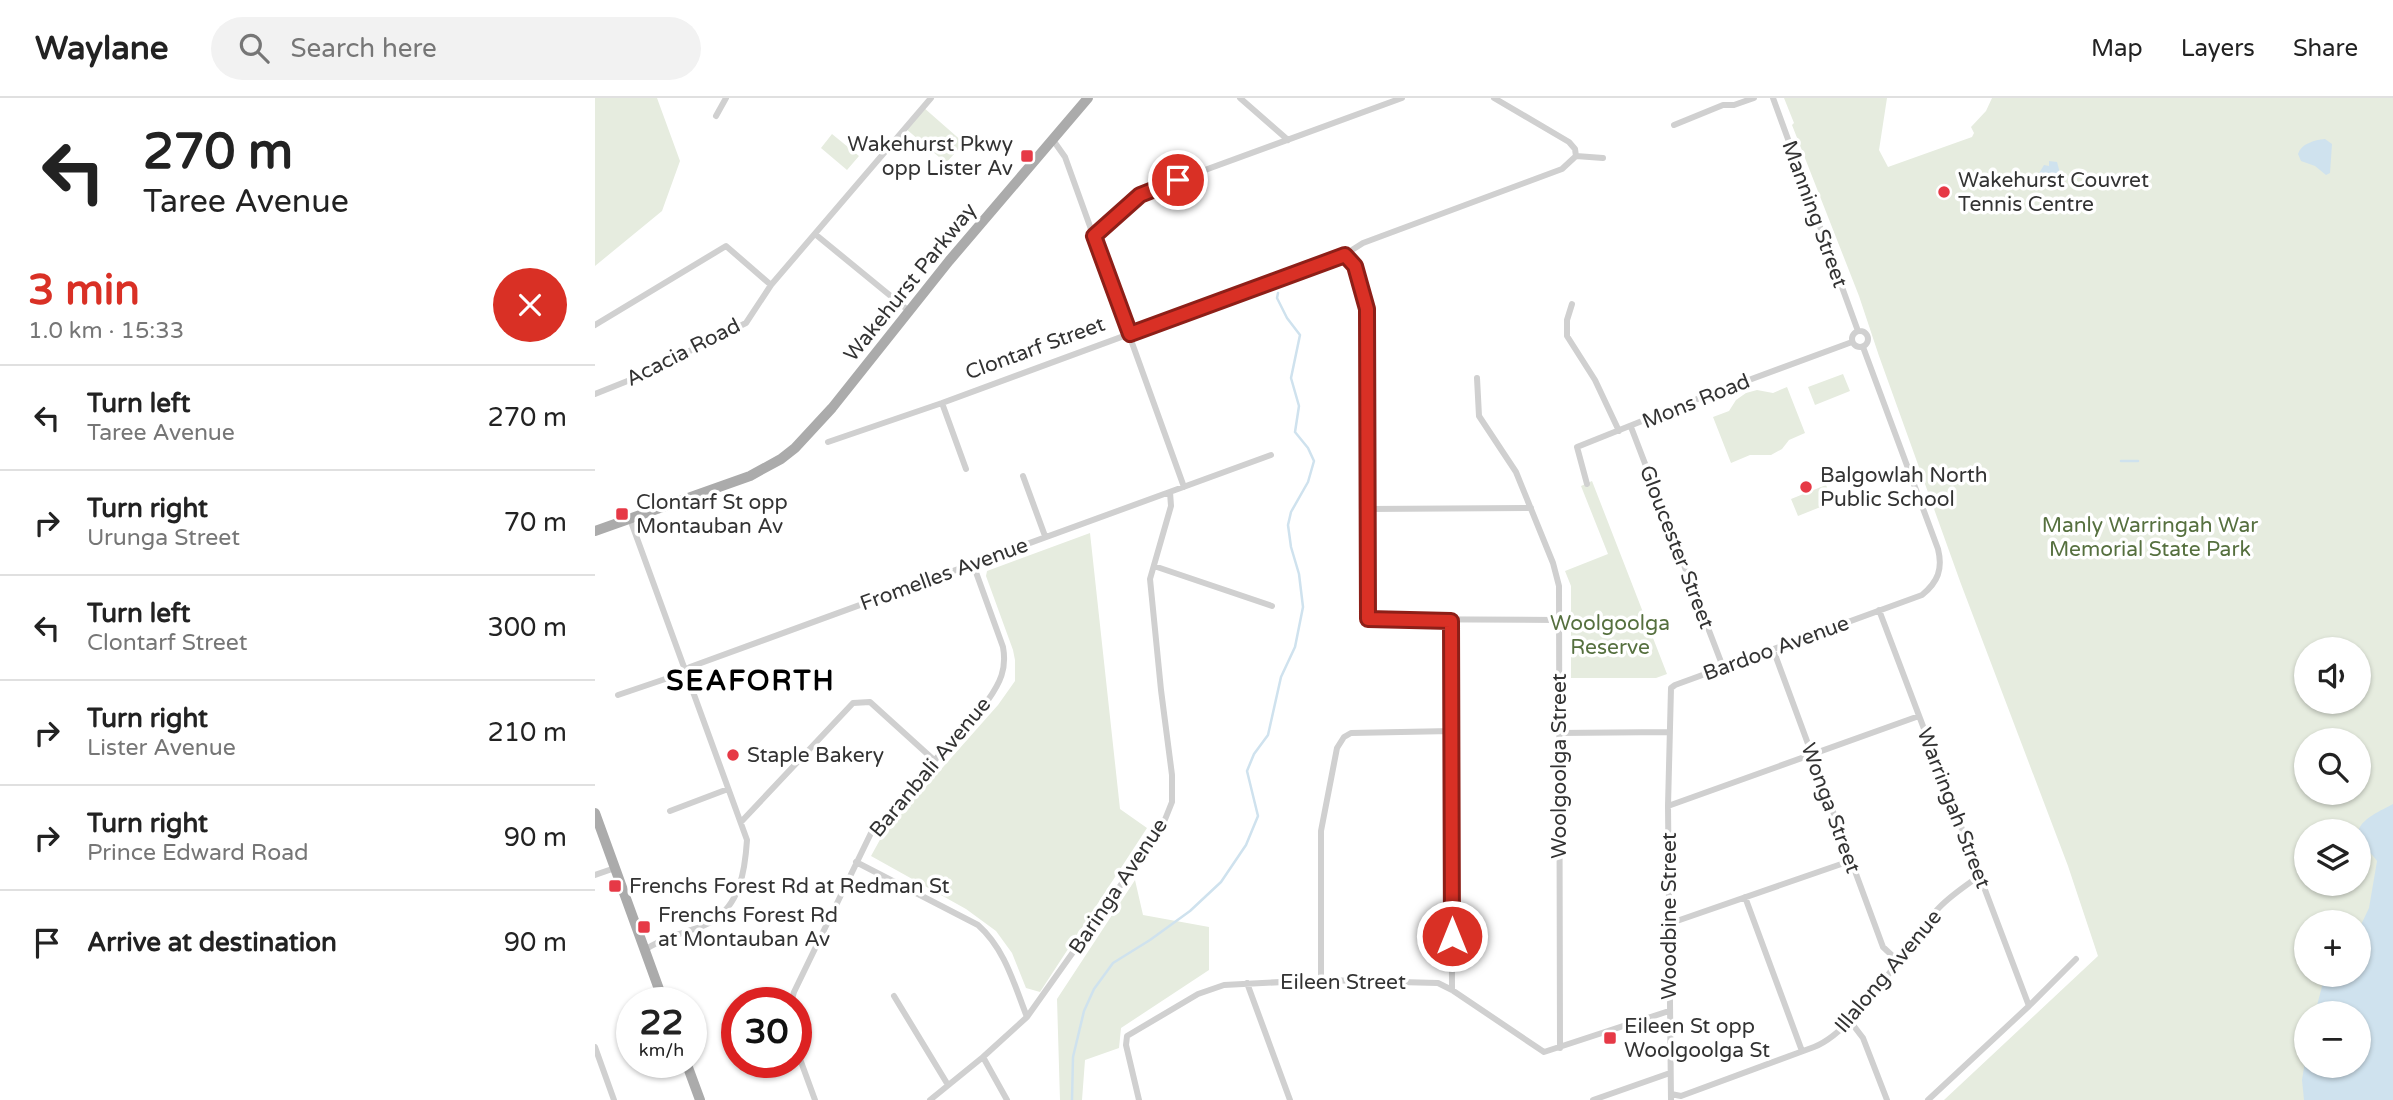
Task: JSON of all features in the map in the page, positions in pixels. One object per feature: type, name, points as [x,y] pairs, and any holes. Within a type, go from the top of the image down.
[{"type":"main road","name":"Wakehurst Parkway","points":[[631,519],[750,476],[781,459],[806,437],[1088,98]]},
{"type":"main road","points":[[595,531],[631,519]]},
{"type":"main road","points":[[595,813],[658,987]]},
{"type":"main road","points":[[692,1078],[700,1100]]},
{"type":"street","points":[[716,116],[726,98]]},
{"type":"street","name":"Acacia Road","points":[[595,394],[635,378],[745,323],[771,285],[931,98]]},
{"type":"street","points":[[1094,236],[1140,195],[1153,189],[1402,98]]},
{"type":"street","points":[[1495,98],[1569,142],[1576,156],[1603,158]]},
{"type":"street","points":[[1717,98],[1723,105]]},
{"type":"street","points":[[1674,125],[1723,105],[1734,105],[1753,98]]},
{"type":"street","name":"Manning Street","points":[[1773,98],[1858,331]]},
{"type":"street","points":[[1243,99],[1289,139]]},
{"type":"street","points":[[1053,140],[1065,157],[1184,487]]},
{"type":"street","name":"Clontarf Street","points":[[828,442],[942,403],[1345,255],[1363,243],[1562,169],[1576,156]]},
{"type":"street","points":[[815,234],[909,311]]},
{"type":"street","points":[[595,325],[726,246],[771,285]]},
{"type":"street","points":[[1345,255],[1355,266],[1367,309],[1368,619],[1559,620]]},
{"type":"street","points":[[1572,304],[1567,320],[1567,336],[1595,380],[1619,431]]},
{"type":"street","points":[[1858,331],[1863,331],[1868,337],[1868,342],[1863,346],[1857,347],[1852,342],[1853,334],[1858,331]]},
{"type":"street","name":"Mons Road","points":[[1587,484],[1577,447],[1852,342]]},
{"type":"street","name":"Bardoo Avenue","points":[[1669,732],[1671,688],[1922,595],[1938,577],[1941,561],[1863,346]]},
{"type":"street","name":"Woolgoolga Street","points":[[1477,378],[1479,416],[1516,472],[1553,563],[1559,586],[1560,1048]]},
{"type":"street","points":[[942,403],[966,469]]},
{"type":"street","name":"Gloucester Street","points":[[1631,427],[1723,667]]},
{"type":"street","name":"Fromelles Avenue","points":[[618,695],[1271,455]]},
{"type":"street","points":[[1023,476],[1045,536]]},
{"type":"street","name":"Baringa Avenue","points":[[930,1100],[1027,1017],[1161,827],[1172,802],[1173,775],[1150,579],[1171,506],[1170,492]]},
{"type":"street","points":[[1368,509],[1531,508]]},
{"type":"street","points":[[631,519],[747,840],[745,862],[736,896],[727,910],[710,923],[645,950]]},
{"type":"street","name":"Baranbali Avenue","points":[[796,987],[872,831],[998,686],[1006,661],[973,564]]},
{"type":"street","points":[[1154,566],[1272,606]]},
{"type":"street","name":"Warringah Street","points":[[1879,610],[2029,1006]]},
{"type":"street","points":[[1451,621],[1452,990]]},
{"type":"street","name":"Wonga Street","points":[[1773,649],[1883,947],[1898,961]]},
{"type":"street","points":[[741,822],[853,703],[870,702],[934,760]]},
{"type":"street","points":[[1668,806],[1919,716]]},
{"type":"street","points":[[1321,980],[1321,831],[1337,748],[1344,737],[1351,733],[1451,731]]},
{"type":"street","points":[[1559,733],[1669,732]]},
{"type":"street","name":"Woodbine Street","points":[[1669,732],[1671,1097]]},
{"type":"street","points":[[670,811],[729,789]]},
{"type":"street","points":[[1671,923],[1850,860]]},
{"type":"street","points":[[856,862],[978,925],[992,937],[1001,952],[1027,1017]]},
{"type":"street","points":[[595,876],[615,868]]},
{"type":"street","name":"Illalong Avenue","points":[[1671,1097],[1681,1096],[1833,1038],[1850,1021],[1939,908],[1980,875]]},
{"type":"street","points":[[1745,897],[1803,1051]]},
{"type":"street","points":[[1928,1100],[2076,959]]},
{"type":"street","name":"Eileen Street","points":[[1139,1100],[1126,1045],[1128,1036],[1198,994],[1224,985],[1321,980],[1431,982],[1452,990],[1539,1051],[1550,1052],[1669,1011]]},
{"type":"street","points":[[1247,983],[1290,1100]]},
{"type":"street","points":[[894,996],[948,1085]]},
{"type":"street","points":[[1850,1021],[1863,1038],[1887,1100]]},
{"type":"street","points":[[595,1047],[614,1100]]},
{"type":"street","points":[[983,1057],[1007,1100]]},
{"type":"street","points":[[1593,1100],[1670,1073]]},
{"type":"street","points":[[807,1078],[815,1100]]},
{"type":"green space","points":[[595,98],[657,98],[680,161],[662,211],[595,266]]},
{"type":"green space","name":"Manly Warringah War Memorial State Park","points":[[1784,98],[1887,98],[1879,150],[1888,167],[1972,137],[1974,133],[1971,127],[1986,111],[1992,98],[2393,98],[2393,1100],[1944,1100],[2098,956],[2068,866],[1961,584],[1859,296],[1792,125],[1794,123]]},
{"type":"green space","points":[[923,107],[964,143],[946,163],[905,128]]},
{"type":"green space","points":[[832,134],[859,156],[847,170],[821,148]]},
{"type":"green space","points":[[1843,374],[1850,391],[1815,405],[1808,387]]},
{"type":"green space","points":[[1787,387],[1805,433],[1789,440],[1782,449],[1771,455],[1750,455],[1731,463],[1713,417],[1729,411],[1736,400],[1746,393],[1757,390],[1773,393]]},
{"type":"green space","name":"Woolgoolga Reserve","points":[[1592,481],[1667,674],[1656,678],[1571,678],[1571,586],[1565,571],[1608,554],[1581,486]]},
{"type":"green space","points":[[1826,485],[1833,502],[1798,516],[1791,499]]},
{"type":"green space","points":[[1090,533],[1120,809],[1147,828],[1040,992],[1026,988],[1012,953],[996,931],[966,909],[871,856],[882,836],[998,705],[1015,681],[1013,650],[986,576],[987,571]]},
{"type":"green space","points":[[1135,880],[1143,915],[1209,927],[1209,970],[1121,1028],[1119,1048],[1085,1060],[1082,1100],[1060,1100],[1057,999]]},
{"type":"water","points":[[2325,139],[2332,144],[2330,173],[2326,175],[2315,166],[2301,161],[2298,154],[2309,143]]},
{"type":"water","points":[[2049,161],[2057,162],[2060,173],[2056,183],[2049,188],[2040,181],[2043,181],[2044,176],[2038,175],[2044,165],[2049,166]]},
{"type":"water","points":[[2393,804],[2393,1100],[2304,1100],[2302,1078],[2371,1078],[2371,1001],[2318,1001],[2322,987],[2371,987],[2371,910],[2368,910],[2377,861],[2371,854],[2371,819],[2367,819]]},
{"type":"waterway","points":[[1072,1100],[1073,1057],[1084,1011],[1094,989],[1113,963],[1190,911],[1221,882],[1246,845],[1258,816],[1247,771],[1254,754],[1268,735],[1281,677],[1295,647],[1303,607],[1288,525],[1291,512],[1308,482],[1314,461],[1308,448],[1295,432],[1299,406],[1291,378],[1300,335],[1287,318],[1277,298],[1278,293]]},
{"type":"waterway","points":[[2121,461],[2138,461]]},
{"type":"place","name":"Wakehurst Pkwy opp Lister Av","points":[[1027,156]]},
{"type":"place","name":"Wakehurst Couvret Tennis Centre","points":[[1944,192]]},
{"type":"place","name":"Balgowlah North Public School","points":[[1806,487]]},
{"type":"place","name":"Clontarf St opp Montauban Av","points":[[622,514]]},
{"type":"place","name":"Staple Bakery","points":[[733,755]]},
{"type":"place","name":"Frenchs Forest Rd at Redman St","points":[[615,886]]},
{"type":"place","name":"Frenchs Forest Rd at Montauban Av","points":[[644,927]]},
{"type":"place","name":"Eileen St opp Woolgoolga St","points":[[1610,1038]]},
{"type":"district","name":"SEAFORTH","points":[[751,680]]},
{"type":"route","points":[[1178,180],[1140,195],[1094,236],[1130,334],[1345,255],[1355,266],[1367,309],[1368,619],[1451,621],[1452,936]]}]
